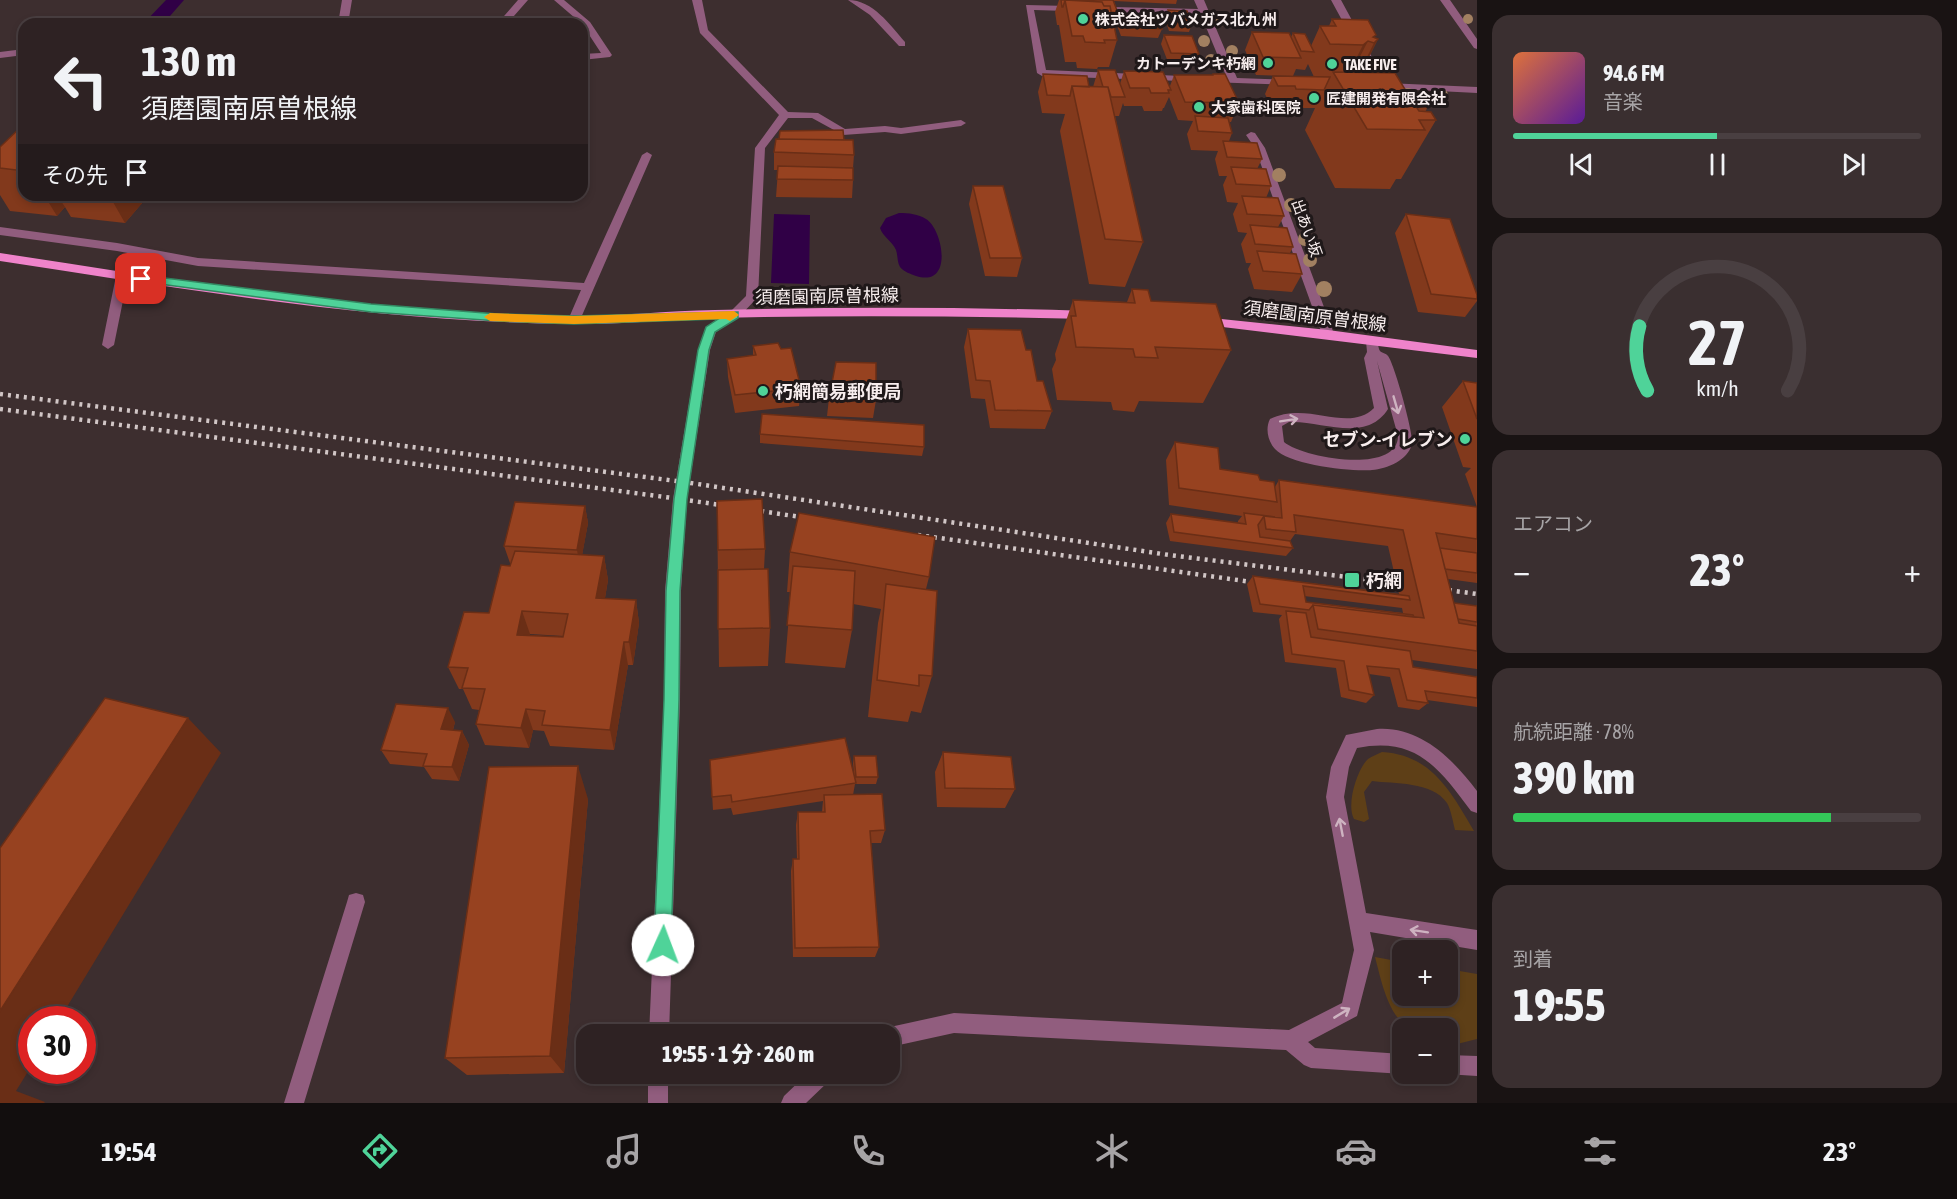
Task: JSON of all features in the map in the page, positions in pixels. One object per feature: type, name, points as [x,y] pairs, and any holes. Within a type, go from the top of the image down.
[{"type":"main road","name":"須磨園南原曽根線","points":[[0,257],[122,276],[371,308],[498,317],[574,320],[941,311],[1104,316]]},
{"type":"main road","name":"須磨園南原曽根線","points":[[1186,320],[1328,334],[1373,347],[1477,354]]},
{"type":"street","points":[[344,18],[347,0]]},
{"type":"street","points":[[507,18],[523,0]]},
{"type":"street","points":[[559,0],[580,18]]},
{"type":"street","points":[[697,0],[703,31],[785,115],[814,115],[843,132],[885,129],[901,131],[961,123]]},
{"type":"street","points":[[853,0],[873,13],[902,44]]},
{"type":"street","points":[[1198,0],[1233,81]]},
{"type":"street","points":[[1336,0],[1383,86]]},
{"type":"street","points":[[1444,0],[1477,46]]},
{"type":"street","points":[[1203,12],[1029,7],[1042,73],[1304,84]]},
{"type":"street","points":[[588,26],[607,55]]},
{"type":"street","points":[[0,55],[18,53]]},
{"type":"street","points":[[588,57],[607,55],[619,57]]},
{"type":"street","points":[[1372,86],[1477,90]]},
{"type":"street","points":[[659,1024],[672,700],[673,591],[680,499],[704,350],[710,330],[734,315],[752,297],[760,148],[785,115]]},
{"type":"street","name":"出あい坂","points":[[1251,135],[1260,148],[1328,334]]},
{"type":"street","points":[[574,320],[647,155]]},
{"type":"street","points":[[0,231],[117,247],[198,262],[588,287]]},
{"type":"street","points":[[108,345],[122,276]]},
{"type":"street","points":[[1373,347],[1383,358],[1404,430],[1405,443],[1399,453],[1387,461],[1372,465],[1296,456],[1281,447],[1274,435],[1275,423],[1288,417],[1360,424],[1374,419],[1381,409],[1370,358],[1373,347]]},
{"type":"street","points":[[900,1035],[954,1023],[1290,1040],[1350,1010],[1364,950],[1335,797],[1340,767],[1352,741],[1383,736],[1407,741],[1431,754],[1460,782],[1477,805]]},
{"type":"street","points":[[294,1103],[356,902]]},
{"type":"street","points":[[1358,921],[1477,940]]},
{"type":"street","points":[[1290,1040],[1311,1058],[1392,1063]]},
{"type":"street","points":[[1458,1065],[1477,1066]]},
{"type":"street","points":[[658,1084],[658,1103]]},
{"type":"street","points":[[791,1103],[811,1084]]},
{"type":"shaded area","points":[[166,0],[184,0],[168,18],[149,18]]},
{"type":"shaded area","points":[[899,213],[920,216],[932,225],[937,234],[942,256],[936,274],[928,277],[916,276],[900,267],[896,250],[880,228],[886,218]]},
{"type":"shaded area","points":[[774,214],[810,215],[809,284],[771,283]]},
{"type":"shaded area","points":[[1382,752],[1414,760],[1427,768],[1448,790],[1474,831],[1455,830],[1447,803],[1440,796],[1422,787],[1401,783],[1372,781],[1364,792],[1369,819],[1364,822],[1354,819],[1352,796],[1360,771],[1368,759]]},
{"type":"shaded area","points":[[1375,957],[1392,960],[1392,1006],[1458,1006],[1458,971],[1477,974],[1477,1039],[1458,1044],[1458,1018],[1398,1018],[1387,999]]},
{"type":"building","points":[[1065,0],[1113,0],[1118,13],[1111,12],[1110,6],[1104,6],[1102,2]]},
{"type":"building","points":[[1065,0],[1102,2],[1104,6],[1110,6],[1117,40],[1104,40],[1105,43],[1085,42],[1083,36],[1072,36]]},
{"type":"building","points":[[1168,10],[1187,11],[1192,23],[1173,22]]},
{"type":"building","points":[[1119,14],[1158,16],[1162,29],[1124,27]]},
{"type":"building","points":[[1332,19],[1368,20],[1376,35],[1373,37],[1378,39],[1374,43],[1368,41],[1363,45],[1330,44],[1320,26],[1336,26]]},
{"type":"building","points":[[1252,32],[1289,33],[1301,58],[1263,57]]},
{"type":"building","points":[[1293,33],[1305,34],[1314,52],[1301,51]]},
{"type":"building","points":[[1164,35],[1192,36],[1199,54],[1171,53]]},
{"type":"building","points":[[1098,70],[1115,70],[1125,97],[1111,97],[1108,87],[1103,87]]},
{"type":"building","points":[[1124,71],[1163,72],[1171,90],[1168,90],[1169,93],[1151,93],[1149,88],[1130,88]]},
{"type":"building","points":[[1333,72],[1395,73],[1409,96],[1424,96],[1429,105],[1415,105],[1419,111],[1431,112],[1436,120],[1419,120],[1425,130],[1367,129]]},
{"type":"building","points":[[1043,74],[1087,76],[1089,87],[1072,86],[1070,96],[1047,95]]},
{"type":"building","points":[[1225,74],[1239,103],[1185,102],[1174,75]]},
{"type":"building","points":[[1273,76],[1330,77],[1324,90],[1278,86]]},
{"type":"building","points":[[1072,86],[1108,87],[1143,242],[1105,239]]},
{"type":"building","points":[[1195,116],[1228,118],[1232,133],[1198,131]]},
{"type":"building","points":[[18,130],[18,170],[0,168],[0,147]]},
{"type":"building","points":[[843,130],[844,140],[779,139],[780,131]]},
{"type":"building","points":[[776,139],[853,140],[854,155],[774,152]]},
{"type":"building","points":[[1223,141],[1257,143],[1262,159],[1227,157]]},
{"type":"building","points":[[778,166],[853,168],[853,180],[777,179]]},
{"type":"building","points":[[1231,167],[1266,169],[1271,186],[1236,184]]},
{"type":"building","points":[[973,186],[1003,186],[1022,258],[990,258]]},
{"type":"building","points":[[1242,196],[1278,198],[1284,216],[1247,214]]},
{"type":"building","points":[[1406,214],[1450,219],[1477,299],[1431,294]]},
{"type":"building","points":[[1250,225],[1287,228],[1293,247],[1255,244]]},
{"type":"building","points":[[1257,251],[1296,254],[1302,274],[1263,271]]},
{"type":"building","points":[[1132,289],[1148,290],[1151,301],[1216,304],[1231,350],[1155,347],[1158,358],[1135,357],[1133,349],[1076,347],[1071,316],[1076,316],[1073,300],[1135,303]]},
{"type":"building","points":[[968,329],[1021,330],[1026,350],[1031,350],[1037,381],[1043,381],[1052,411],[995,410],[990,381],[976,380]]},
{"type":"building","points":[[778,343],[781,349],[791,348],[801,388],[735,395],[727,359],[756,355],[753,346]]},
{"type":"building","points":[[836,362],[876,363],[876,400],[829,398]]},
{"type":"building","points":[[1463,381],[1477,383],[1477,419]]},
{"type":"building","points":[[762,414],[924,425],[924,447],[760,434]]},
{"type":"building","points":[[1175,442],[1218,448],[1220,469],[1258,475],[1260,480],[1274,482],[1277,502],[1179,488]]},
{"type":"building","points":[[1279,480],[1477,507],[1477,539],[1436,533],[1459,623],[1477,626],[1477,651],[1318,629],[1313,605],[1424,618],[1403,530],[1294,515],[1296,532],[1266,529],[1264,516],[1282,518]]},
{"type":"building","points":[[762,499],[765,549],[718,550],[717,501]]},
{"type":"building","points":[[515,502],[585,506],[577,550],[504,546]]},
{"type":"building","points":[[799,513],[935,537],[929,577],[790,552]]},
{"type":"building","points":[[1244,513],[1275,517],[1264,516],[1258,525],[1260,537],[1290,541],[1293,548],[1174,532],[1171,514],[1246,524]]},
{"type":"building","points":[[1440,548],[1477,553],[1477,573],[1445,569]]},
{"type":"building","points":[[515,551],[604,556],[596,598],[636,600],[629,642],[624,642],[610,730],[542,725],[545,711],[526,709],[521,728],[476,724],[485,689],[462,688],[468,668],[448,667],[464,612],[489,613],[501,565],[510,566]],"holes":[[[522,611],[568,614],[563,637],[517,635]]]},
{"type":"building","points":[[793,566],[855,571],[852,630],[787,625]]},
{"type":"building","points":[[768,569],[770,628],[718,629],[718,570]]},
{"type":"building","points":[[1253,576],[1409,596],[1410,600],[1303,586],[1306,602],[1413,615],[1414,617],[1313,605],[1309,610],[1260,604]]},
{"type":"building","points":[[886,584],[937,591],[932,676],[919,675],[919,686],[877,680]]},
{"type":"building","points":[[1454,603],[1477,606],[1477,622],[1458,619]]},
{"type":"building","points":[[1286,611],[1306,613],[1311,637],[1410,651],[1413,667],[1477,677],[1477,698],[1425,691],[1428,703],[1407,700],[1399,669],[1367,666],[1374,695],[1349,690],[1344,661],[1292,654]]},
{"type":"building","points":[[105,698],[188,718],[0,1011],[0,848]]},
{"type":"building","points":[[396,704],[448,708],[441,729],[462,731],[452,767],[423,766],[427,754],[381,750]]},
{"type":"building","points":[[845,738],[856,783],[732,802],[731,795],[712,797],[710,760]]},
{"type":"building","points":[[943,752],[1011,757],[1015,789],[945,788]]},
{"type":"building","points":[[854,756],[876,756],[878,777],[856,777]]},
{"type":"building","points":[[578,766],[550,1056],[445,1058],[489,767]]},
{"type":"building","points":[[882,794],[885,830],[870,831],[879,947],[795,948],[793,859],[799,859],[798,812],[825,812],[824,795]]},
{"type":"railway","points":[[0,394],[684,482],[1169,555],[1412,585]]},
{"type":"railway","points":[[0,409],[680,499],[814,519]]},
{"type":"railway","points":[[918,535],[1266,584]]},
{"type":"railway","points":[[1433,588],[1477,594]]},
{"type":"slow traffic","points":[[490,317],[574,320],[734,315],[730,317]]},
{"type":"place","name":"株式会社ツバメガス北九 州","points":[[1083,19]]},
{"type":"place","name":"カトーデンキ朽網","points":[[1268,63]]},
{"type":"place","name":"TAKE FIVE","points":[[1332,64]]},
{"type":"place","name":"匠建開発有限会社","points":[[1314,98]]},
{"type":"place","name":"大家歯科医院","points":[[1199,107]]},
{"type":"place","name":"朽網簡易郵便局","points":[[763,391]]},
{"type":"place","name":"セブン-イレブン","points":[[1465,439]]},
{"type":"place","name":"朽網","points":[[1352,580]]},
{"type":"route","points":[[141,279],[371,308],[498,317],[574,320],[734,315],[710,330],[704,350],[680,499],[673,591],[672,700],[663,945]]}]
